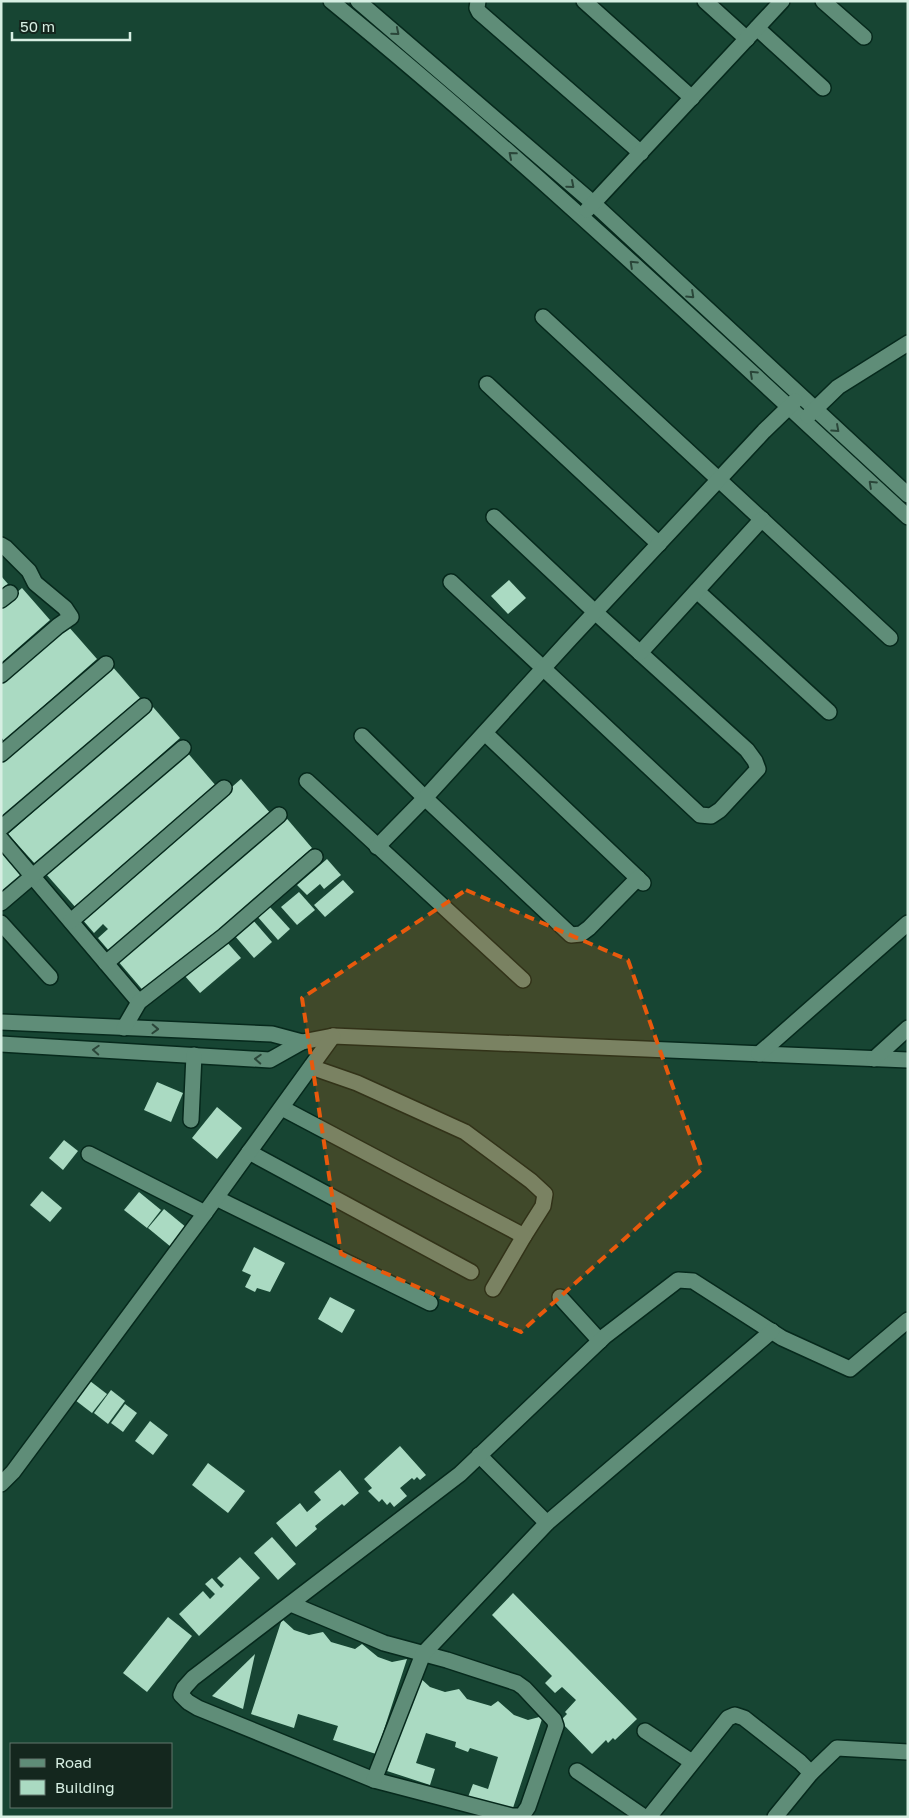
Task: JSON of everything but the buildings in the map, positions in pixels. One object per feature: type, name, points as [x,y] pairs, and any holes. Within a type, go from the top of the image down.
[{"type":"street","points":[[331,1],[582,216],[908,517]]},
{"type":"street","points":[[358,1],[593,203],[908,495]]},
{"type":"street","points":[[478,1],[477,8],[479,12],[641,153]]},
{"type":"street","points":[[584,1],[692,98]]},
{"type":"street","points":[[705,1],[752,34],[822,88]]},
{"type":"street","points":[[582,216],[782,1]]},
{"type":"street","points":[[823,1],[864,37]]},
{"type":"street","points":[[359,24],[370,11]]},
{"type":"street","points":[[543,317],[890,638]]},
{"type":"street","points":[[804,421],[838,387],[908,343]]},
{"type":"street","points":[[487,384],[659,544]]},
{"type":"street","points":[[377,847],[425,798],[595,612],[800,396]]},
{"type":"street","points":[[451,582],[700,815],[711,816],[720,810],[758,769],[747,750],[494,517]]},
{"type":"street","points":[[640,653],[762,519]]},
{"type":"street","points":[[1,545],[30,571],[35,583],[65,608],[71,617],[1,675]]},
{"type":"street","points":[[697,591],[829,712]]},
{"type":"street","points":[[1,754],[106,664]]},
{"type":"street","points":[[1,828],[144,706]]},
{"type":"street","points":[[362,736],[571,935],[581,934],[640,880],[485,733]]},
{"type":"street","points":[[1,903],[183,748]]},
{"type":"street","points":[[307,781],[523,980]]},
{"type":"street","points":[[71,921],[224,788]]},
{"type":"street","points":[[106,963],[279,816]]},
{"type":"street","points":[[1,839],[139,1002]]},
{"type":"street","points":[[124,1028],[139,1002],[224,936],[315,857]]},
{"type":"street","points":[[1,923],[50,977]]},
{"type":"street","points":[[759,1054],[908,923]]},
{"type":"street","points":[[1,1022],[272,1034],[302,1042]]},
{"type":"street","points":[[874,1059],[908,1028]]},
{"type":"street","points":[[1,1484],[13,1472],[205,1213],[333,1036]]},
{"type":"street","points":[[1,1044],[270,1060],[302,1042],[333,1036],[908,1060]]},
{"type":"street","points":[[191,1120],[194,1056]]},
{"type":"street","points":[[311,1067],[357,1083],[465,1132],[531,1180],[545,1194],[543,1206],[493,1289]]},
{"type":"street","points":[[282,1108],[524,1236]]},
{"type":"street","points":[[249,1152],[471,1272]]},
{"type":"street","points":[[89,1154],[205,1213]]},
{"type":"street","points":[[216,1198],[430,1303]]},
{"type":"street","points":[[290,1604],[384,1643],[447,1660],[517,1683],[524,1688],[554,1720],[556,1726],[528,1807],[522,1816],[512,1816],[374,1780],[198,1708],[181,1695],[184,1688],[193,1678],[460,1474],[600,1341],[678,1280],[693,1281],[782,1338],[850,1369],[908,1320]]},
{"type":"street","points":[[560,1297],[600,1341]]},
{"type":"street","points":[[374,1780],[423,1654],[547,1523],[772,1331]]},
{"type":"street","points":[[479,1455],[547,1523]]},
{"type":"street","points":[[649,1817],[728,1718],[735,1715],[744,1718],[800,1762],[811,1773]]},
{"type":"street","points":[[645,1731],[692,1762]]},
{"type":"street","points":[[775,1817],[811,1773],[837,1748],[908,1752]]},
{"type":"street","points":[[577,1771],[644,1817]]},
{"type":"highlighted area","points":[[466,890],[628,960],[702,1169],[521,1332],[341,1254],[302,998]]}]
